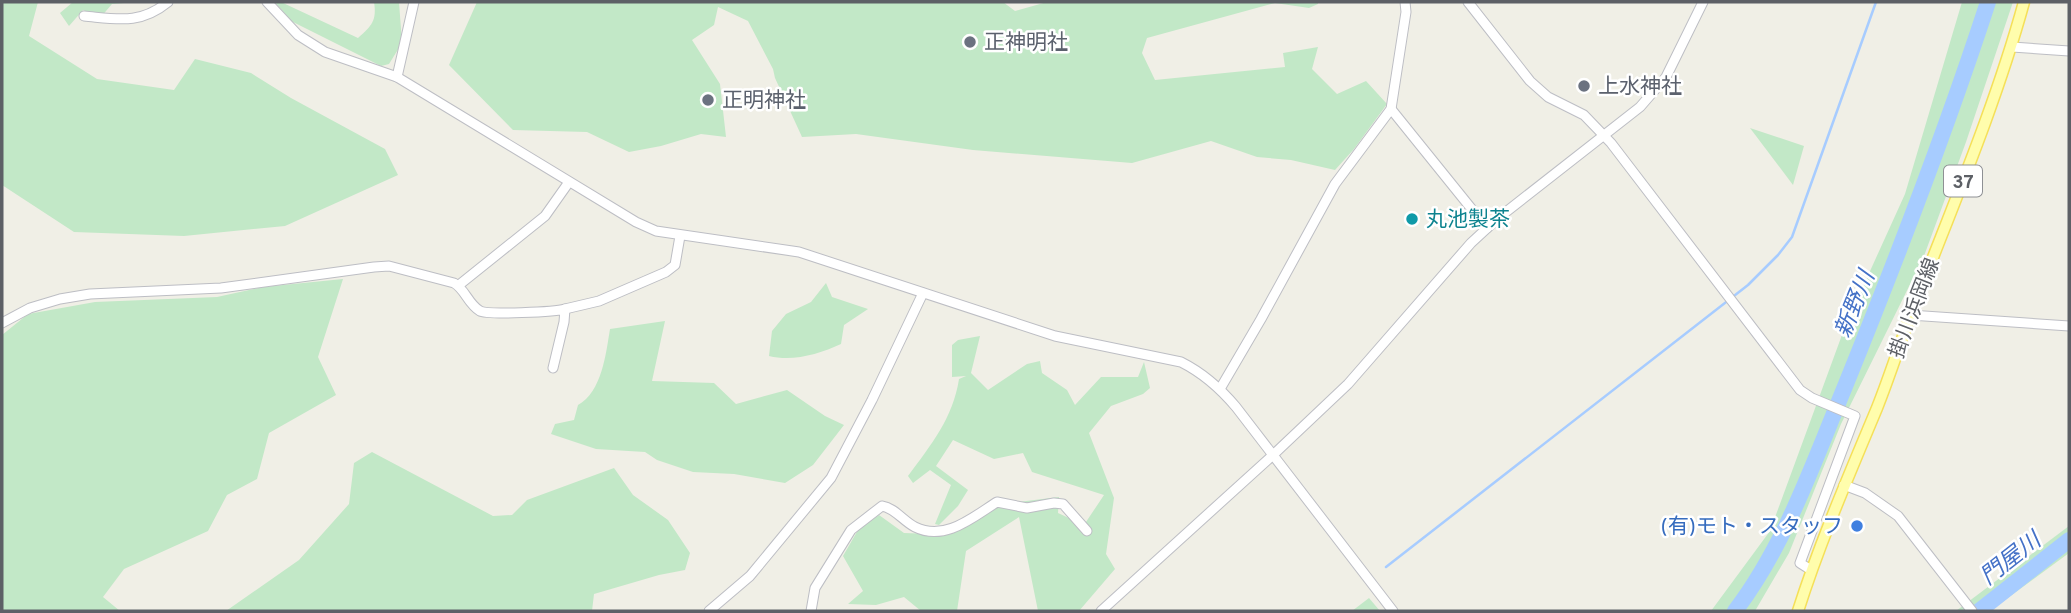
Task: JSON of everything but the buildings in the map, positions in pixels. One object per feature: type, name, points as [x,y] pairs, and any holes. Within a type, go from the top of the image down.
[{"type":"main road","name":"掛川浜岡線","points":[[1798,611],[1811,570],[1878,405],[1910,315],[1978,144],[2012,47],[2024,2]]},
{"type":"street","points":[[84,16],[110,21],[128,19],[158,10],[168,2]]},
{"type":"street","points":[[267,2],[298,35],[325,52],[397,77],[636,222],[656,231],[799,253],[1055,336],[1181,362],[1197,370],[1220,389],[1393,611]]},
{"type":"street","points":[[397,77],[414,2]]},
{"type":"street","points":[[1220,389],[1335,184],[1391,108],[1406,12],[1405,2]]},
{"type":"street","points":[[1468,2],[1530,81],[1548,97],[1584,116],[1603,135],[1800,390],[1812,398],[1856,416],[1800,564],[1811,570]]},
{"type":"street","points":[[1101,611],[1348,384],[1487,228],[1640,107],[1666,77],[1703,2]]},
{"type":"street","points":[[2012,47],[2069,51]]},
{"type":"street","points":[[1391,108],[1487,228]]},
{"type":"street","points":[[459,285],[545,216],[569,182]]},
{"type":"street","points":[[2,323],[30,308],[90,294],[221,288],[389,266],[459,285],[467,300],[481,312],[555,313],[599,301],[666,272],[675,265],[680,236]]},
{"type":"street","points":[[716,609],[750,576],[831,478],[923,293]]},
{"type":"street","points":[[553,368],[565,309]]},
{"type":"street","points":[[1910,315],[2069,326]]},
{"type":"street","points":[[1844,485],[1865,493],[1898,516],[1969,608]]},
{"type":"street","points":[[811,611],[816,588],[851,530],[882,506],[888,507],[914,527],[930,532],[963,524],[997,502],[1027,508],[1063,504],[1087,531]]},
{"type":"green space","points":[[2,2],[38,2],[29,36],[97,79],[174,90],[195,59],[251,73],[385,149],[398,175],[285,226],[184,236],[74,232],[2,185]]},
{"type":"green space","points":[[73,2],[136,2],[112,4],[100,18],[83,10],[69,26],[60,13]]},
{"type":"green space","points":[[275,2],[281,2],[358,38],[372,22],[375,14],[374,2],[399,2],[402,43],[389,64],[381,66],[291,21]]},
{"type":"green space","points":[[477,2],[1003,2],[1015,11],[1047,2],[1318,2],[1309,8],[1275,3],[1147,38],[1142,53],[1155,80],[1285,67],[1283,53],[1318,47],[1312,69],[1337,94],[1366,81],[1387,104],[1335,170],[1291,160],[1257,157],[1211,141],[1132,163],[973,150],[856,134],[802,137],[773,69],[748,21],[718,7],[714,25],[692,40],[720,84],[726,137],[701,134],[629,152],[587,132],[513,130],[449,65]]},
{"type":"green space","points":[[1962,2],[2013,2],[1924,256],[1841,424],[1789,553],[1755,611],[1711,611],[1770,531],[1846,324],[1905,194]]},
{"type":"green space","points":[[1750,128],[1804,146],[1793,185]]},
{"type":"green space","points":[[343,279],[318,357],[336,395],[269,433],[257,479],[227,495],[208,531],[124,569],[103,597],[120,611],[2,611],[2,335],[28,314],[95,302],[217,297],[263,287]]},
{"type":"green space","points":[[826,283],[832,297],[868,309],[844,325],[841,344],[806,356],[769,356],[772,331],[786,314],[811,302]]},
{"type":"green space","points":[[665,321],[652,381],[714,383],[736,404],[787,390],[825,416],[844,425],[813,465],[785,483],[734,474],[693,472],[657,460],[645,452],[596,449],[551,434],[555,424],[574,420],[578,405],[593,391],[598,382],[610,329]]},
{"type":"green space","points":[[980,336],[971,373],[988,390],[1027,364],[1040,361],[1042,373],[1067,390],[1075,405],[1101,377],[1138,377],[1144,362],[1150,388],[1143,394],[1111,406],[1089,433],[1114,498],[1106,554],[1115,569],[1079,611],[1038,611],[1019,517],[966,551],[957,611],[921,611],[904,597],[876,605],[848,604],[863,591],[843,556],[858,530],[879,515],[904,533],[934,534],[952,530],[986,506],[1059,497],[1058,513],[1084,525],[1104,495],[1032,472],[1023,453],[994,459],[953,440],[936,466],[968,490],[958,506],[939,525],[935,524],[951,485],[930,470],[913,483],[908,476],[940,431],[952,406],[959,379],[966,376],[952,377],[952,345],[958,340]]},
{"type":"green space","points":[[372,452],[493,516],[512,515],[527,500],[614,468],[633,495],[668,520],[690,553],[685,570],[594,594],[592,611],[226,611],[299,560],[349,504],[354,463]]},
{"type":"green space","points":[[2069,526],[2069,553],[1990,611],[1956,611]]},
{"type":"green space","points":[[1369,598],[1380,611],[1352,611]]},
{"type":"waterway","points":[[1386,567],[1748,285],[1778,255],[1792,237],[1876,2]]},
{"type":"waterway","name":"新野川","points":[[1735,611],[1769,558],[1810,472],[1920,194],[1988,2]]},
{"type":"waterway","name":"門屋川","points":[[1979,611],[2069,540]]},
{"type":"place","name":"正神明社","points":[[970,42]]},
{"type":"place","name":"上水神社","points":[[1584,86]]},
{"type":"place","name":"正明神社","points":[[708,100]]},
{"type":"place","name":"丸池製茶","points":[[1412,219]]},
{"type":"place","name":"(有)モト・スタッフ","points":[[1857,526]]}]
